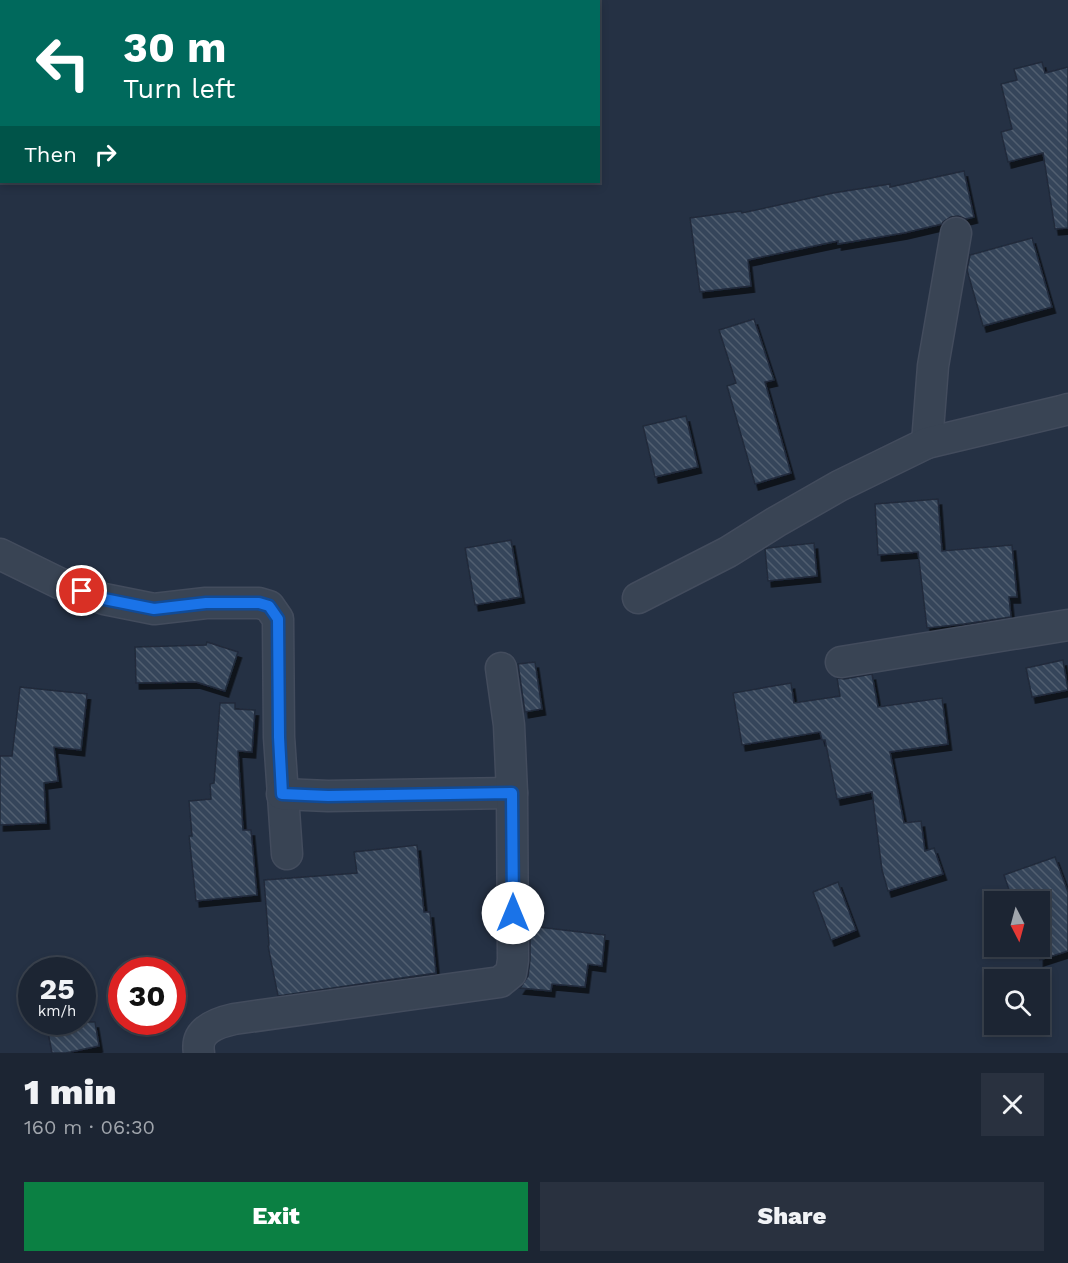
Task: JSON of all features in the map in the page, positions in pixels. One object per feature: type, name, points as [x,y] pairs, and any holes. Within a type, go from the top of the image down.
[{"type":"street","points":[[927,443],[933,366],[956,233]]},
{"type":"street","points":[[638,598],[728,552],[839,486],[927,443],[1068,409]]},
{"type":"street","points":[[0,554],[59,583],[104,599],[154,609],[206,603],[259,603],[269,606],[278,619],[279,737],[287,854]]},
{"type":"street","points":[[841,662],[1068,625]]},
{"type":"street","points":[[199,1053],[200,1039],[206,1030],[234,1018],[500,982],[511,973],[513,960],[512,793],[509,725],[501,668]]},
{"type":"street","points":[[282,794],[328,796],[512,793]]},
{"type":"building","points":[[1042,62],[1045,73],[1068,67],[1068,228],[1055,229],[1043,153],[1008,162],[1001,132],[1012,129],[1001,84],[1017,80],[1014,69]]},
{"type":"building","points":[[964,171],[974,217],[966,219],[958,216],[951,217],[942,224],[904,233],[838,244],[838,241],[748,260],[751,286],[700,292],[690,218],[741,211],[742,213],[833,193],[890,184],[890,187]]},
{"type":"building","points":[[1032,238],[1052,307],[983,326],[967,270],[970,255]]},
{"type":"building","points":[[754,319],[774,380],[765,382],[791,473],[755,484],[727,386],[736,383],[719,330]]},
{"type":"building","points":[[686,416],[698,467],[655,477],[643,426]]},
{"type":"building","points":[[938,499],[942,551],[1012,545],[1017,597],[1009,597],[1011,617],[927,628],[918,552],[878,555],[875,504]]},
{"type":"building","points":[[511,540],[521,597],[475,605],[465,548]]},
{"type":"building","points":[[814,543],[817,576],[768,581],[765,549]]},
{"type":"building","points":[[207,642],[238,652],[225,691],[196,682],[136,683],[135,647],[206,645]]},
{"type":"building","points":[[1063,660],[1068,690],[1032,697],[1026,668]]},
{"type":"building","points":[[535,662],[542,709],[525,712],[518,664]]},
{"type":"building","points":[[872,674],[878,707],[942,698],[948,744],[890,752],[904,823],[921,821],[925,851],[934,848],[943,874],[888,891],[882,870],[872,792],[837,799],[825,740],[822,740],[820,732],[742,745],[733,693],[791,683],[794,703],[840,696],[837,678]]},
{"type":"building","points":[[20,687],[87,694],[81,750],[54,747],[58,781],[44,783],[46,823],[0,825],[0,756],[12,756]]},
{"type":"building","points":[[220,703],[235,703],[235,709],[255,710],[252,752],[238,751],[243,830],[251,830],[257,895],[196,901],[189,836],[192,836],[189,801],[211,799],[210,784],[214,783]]},
{"type":"building","points":[[417,845],[424,912],[430,912],[436,973],[278,996],[268,946],[264,880],[357,873],[354,852]]},
{"type":"building","points":[[1055,857],[1068,892],[1068,951],[1050,957],[1050,891],[1009,891],[1004,875]]},
{"type":"building","points":[[838,882],[856,930],[831,940],[813,892]]},
{"type":"building","points":[[530,926],[605,935],[602,966],[588,964],[585,987],[552,984],[551,991],[520,988],[528,976]]},
{"type":"building","points":[[96,1028],[99,1046],[66,1053],[52,1053],[49,1035],[96,1035]]},
{"type":"route","points":[[82,591],[104,599],[154,609],[206,603],[259,603],[269,606],[278,619],[282,794],[328,796],[512,793],[513,913]]}]
